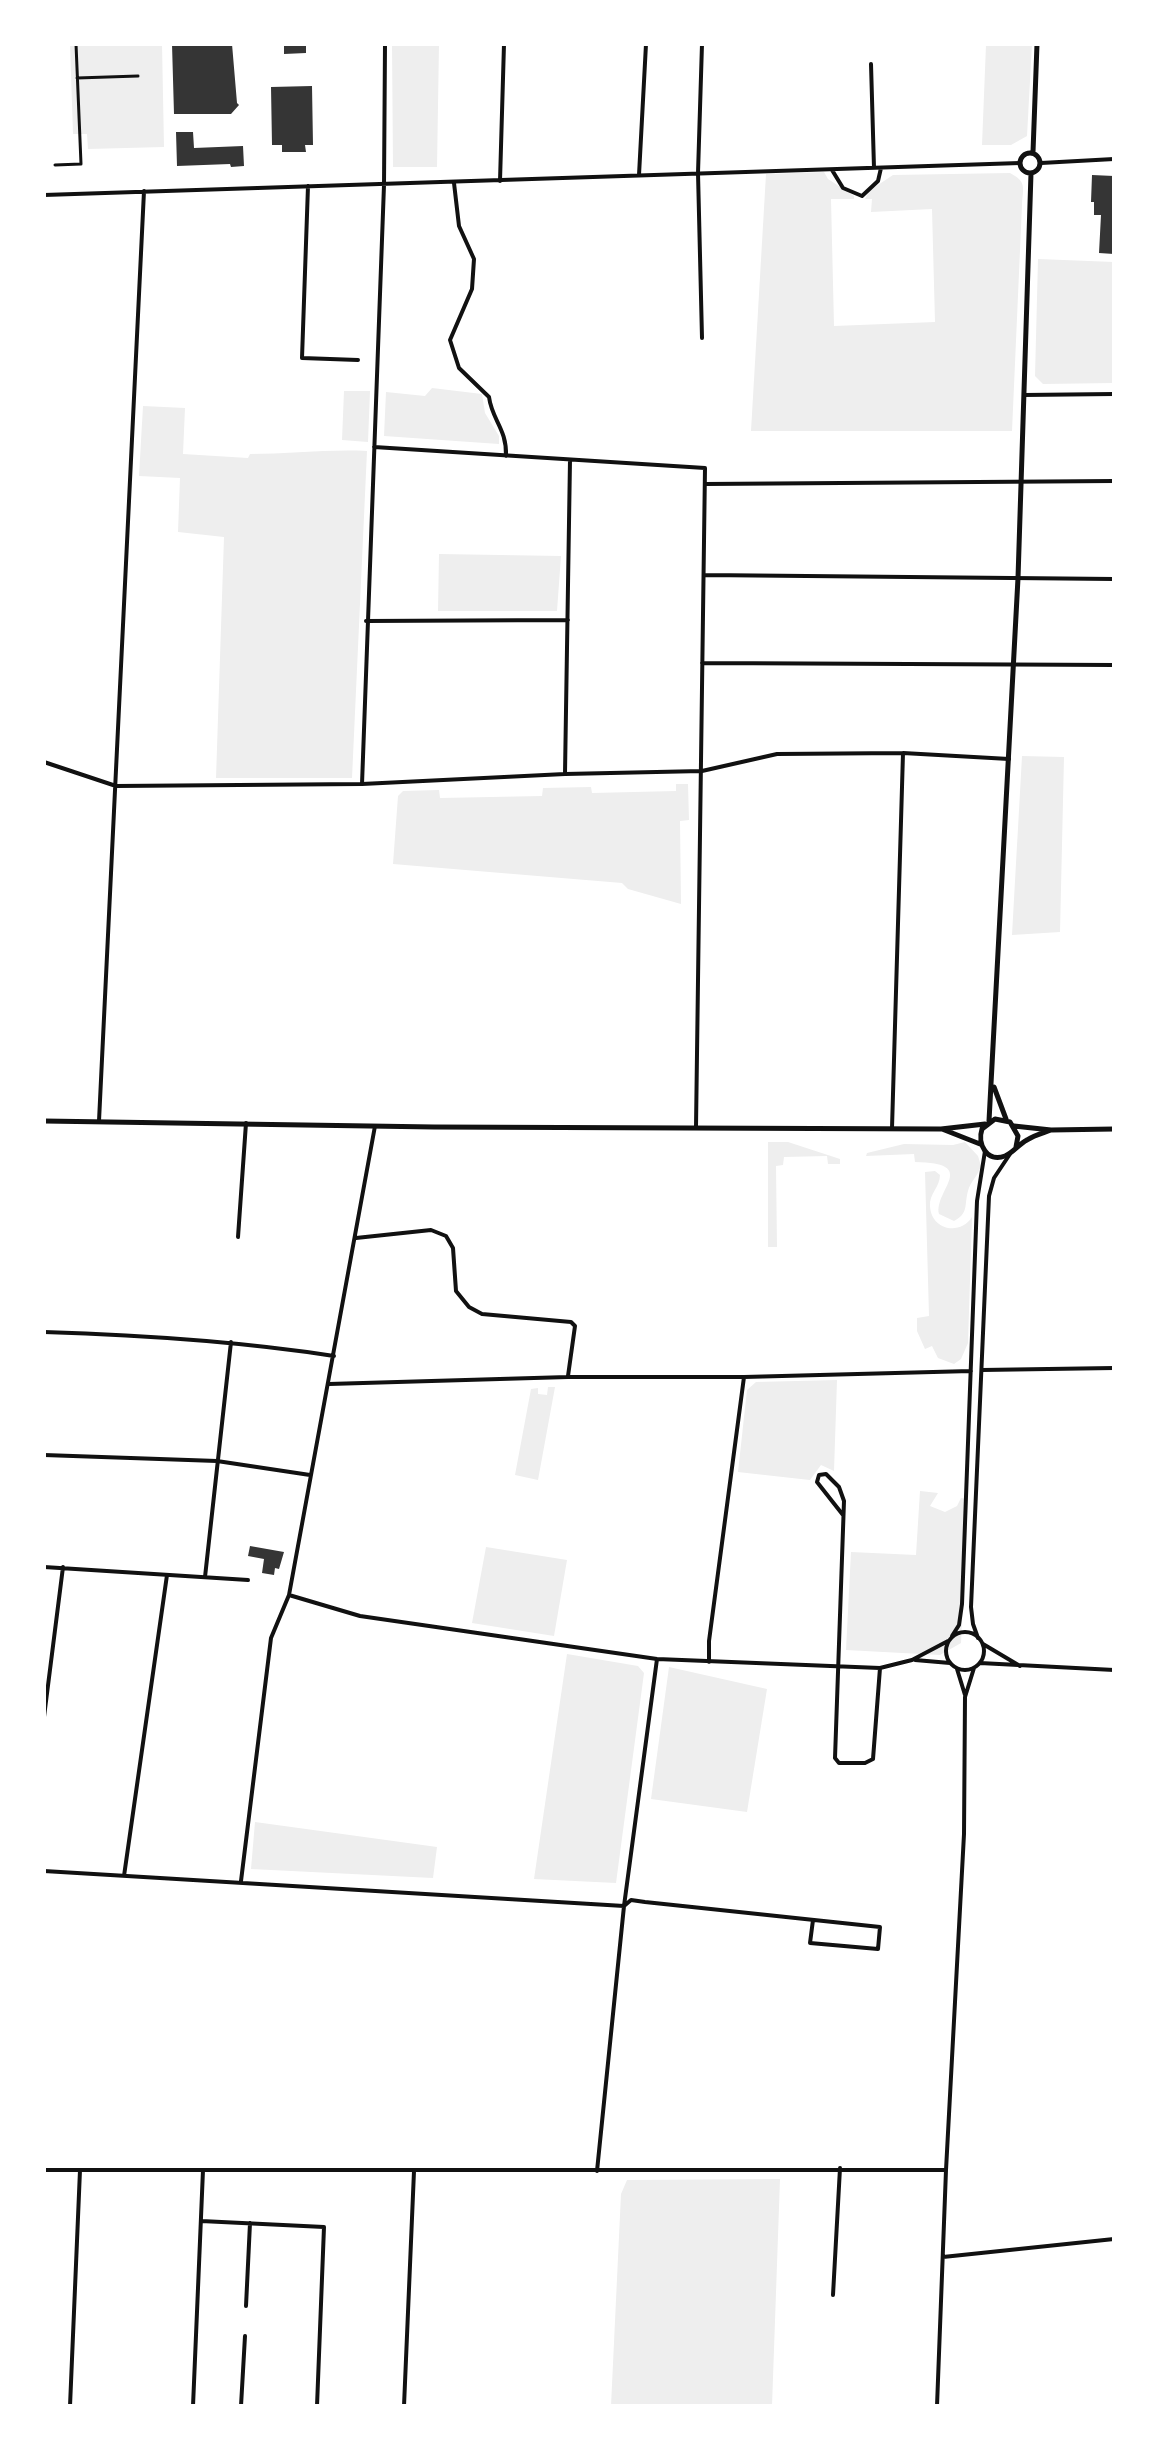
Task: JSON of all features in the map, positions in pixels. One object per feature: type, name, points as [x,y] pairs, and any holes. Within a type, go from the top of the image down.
[{"type":"street","points":[[55,165],[81,164],[76,44]]},
{"type":"street","points":[[362,784],[384,185],[385,44]]},
{"type":"street","points":[[500,181],[504,44]]},
{"type":"street","points":[[639,175],[646,44]]},
{"type":"street","points":[[702,44],[698,173],[702,338]]},
{"type":"street","points":[[1033,152],[1037,44]]},
{"type":"street","points":[[871,64],[874,168]]},
{"type":"street","points":[[77,78],[138,76]]},
{"type":"street","points":[[1033,152],[1039,156],[1041,163],[1037,171],[1031,173],[1022,169],[1020,163],[1024,155],[1033,152]]},
{"type":"street","points":[[1041,163],[1114,159]]},
{"type":"street","points":[[44,195],[1020,163]]},
{"type":"street","points":[[832,170],[843,188],[862,196],[878,181],[881,168]]},
{"type":"street","points":[[980,1144],[980,1133],[987,1123],[993,1082],[1018,578],[1031,173]]},
{"type":"street","points":[[454,183],[459,226],[474,259],[472,289],[450,340],[459,368],[489,397],[506,438],[506,456]]},
{"type":"street","points":[[308,186],[302,358],[358,360]]},
{"type":"street","points":[[99,1121],[144,191]]},
{"type":"street","points":[[1023,395],[1114,394]]},
{"type":"street","points":[[374,447],[705,468],[696,1127]]},
{"type":"street","points":[[565,774],[570,460]]},
{"type":"street","points":[[705,484],[1114,481]]},
{"type":"street","points":[[704,575],[1114,579]]},
{"type":"street","points":[[366,621],[568,620]]},
{"type":"street","points":[[702,663],[1114,665]]},
{"type":"street","points":[[44,762],[116,786],[362,784],[702,771],[777,754],[903,753],[1009,759]]},
{"type":"street","points":[[892,1128],[903,753]]},
{"type":"street","points":[[978,1638],[971,1607],[989,1196],[1000,1166],[1014,1150],[1018,1136],[1006,1120],[993,1082]]},
{"type":"street","points":[[44,1121],[941,1129],[1006,1120]]},
{"type":"street","points":[[238,1237],[246,1123]]},
{"type":"street","points":[[241,1881],[271,1638],[289,1595],[375,1126]]},
{"type":"street","points":[[1013,1126],[1051,1130],[1114,1129]]},
{"type":"street","points":[[941,1129],[980,1144],[995,1157],[1051,1130]]},
{"type":"street","points":[[289,1595],[360,1616],[657,1659],[880,1668],[912,1660],[948,1641],[959,1625],[962,1604],[977,1201],[985,1151]]},
{"type":"street","points":[[356,1238],[431,1230],[446,1236],[453,1248],[456,1291],[469,1307],[482,1314],[571,1322],[575,1326],[568,1377]]},
{"type":"street","points":[[44,1332],[146,1335],[231,1342],[334,1356]]},
{"type":"street","points":[[205,1577],[231,1342]]},
{"type":"street","points":[[982,1370],[1114,1368]]},
{"type":"street","points":[[329,1384],[971,1371]]},
{"type":"street","points":[[709,1662],[709,1641],[744,1377]]},
{"type":"street","points":[[44,1455],[217,1461],[310,1475]]},
{"type":"street","points":[[843,1515],[821,1490],[817,1482],[819,1475],[826,1474],[839,1487],[844,1501],[835,1758],[839,1763],[865,1763],[873,1759],[880,1668]]},
{"type":"street","points":[[44,1567],[248,1580]]},
{"type":"street","points":[[44,1717],[63,1567]]},
{"type":"street","points":[[124,1876],[167,1575]]},
{"type":"street","points":[[952,1636],[969,1632],[1022,1667]]},
{"type":"street","points":[[948,1641],[946,1653],[950,1663],[957,1669],[968,1671],[980,1663],[983,1643]]},
{"type":"street","points":[[597,2171],[624,1906],[657,1659]]},
{"type":"street","points":[[912,1660],[950,1663]]},
{"type":"street","points":[[980,1663],[1114,1670]]},
{"type":"street","points":[[965,1697],[974,1668]]},
{"type":"street","points":[[937,2406],[964,1834],[965,1697],[957,1669]]},
{"type":"street","points":[[44,1871],[624,1906],[631,1900],[880,1927],[878,1949],[810,1943],[813,1920]]},
{"type":"street","points":[[833,2295],[840,2168]]},
{"type":"street","points":[[44,2170],[946,2170]]},
{"type":"street","points":[[70,2406],[80,2170]]},
{"type":"street","points":[[193,2406],[203,2170]]},
{"type":"street","points":[[404,2406],[414,2171]]},
{"type":"street","points":[[201,2221],[324,2227],[317,2406]]},
{"type":"street","points":[[246,2306],[250,2223]]},
{"type":"street","points":[[943,2257],[1114,2239]]},
{"type":"street","points":[[241,2406],[245,2336]]},
{"type":"shaded area","points":[[70,44],[162,44],[164,147],[88,149],[87,134],[73,134]]},
{"type":"shaded area","points":[[392,44],[439,44],[437,167],[393,167]]},
{"type":"shaded area","points":[[1032,44],[1027,136],[1011,145],[982,145],[986,45]]},
{"type":"shaded area","points":[[824,172],[828,179],[854,196],[854,199],[831,199],[834,326],[935,322],[932,209],[871,212],[872,199],[865,199],[869,191],[893,175],[1010,173],[1022,182],[1012,431],[751,431],[766,174]]},
{"type":"shaded area","points":[[1038,259],[1114,262],[1114,383],[1043,384],[1035,376]]},
{"type":"shaded area","points":[[432,388],[482,394],[485,413],[499,436],[499,444],[384,436],[386,392],[425,396]]},
{"type":"shaded area","points":[[344,391],[370,391],[368,442],[342,440]]},
{"type":"shaded area","points":[[143,406],[185,408],[183,454],[248,458],[250,454],[367,451],[352,778],[216,778],[224,537],[178,532],[180,478],[139,476]]},
{"type":"shaded area","points":[[439,554],[561,556],[557,611],[438,611]]},
{"type":"shaded area","points":[[1022,756],[1064,757],[1060,932],[1012,935]]},
{"type":"shaded area","points":[[676,784],[688,784],[689,820],[680,821],[681,904],[628,889],[622,883],[393,864],[398,796],[403,791],[439,790],[440,798],[542,796],[543,788],[591,787],[592,793],[676,791]]},
{"type":"shaded area","points":[[768,1142],[788,1142],[840,1159],[840,1164],[828,1164],[827,1156],[784,1157],[783,1165],[776,1166],[777,1247],[768,1247]]},
{"type":"shaded area","points":[[965,1142],[978,1156],[981,1166],[969,1188],[964,1212],[954,1221],[939,1214],[939,1205],[950,1179],[945,1167],[915,1162],[914,1154],[866,1156],[867,1153],[904,1144],[953,1145]]},
{"type":"shaded area","points":[[935,1171],[940,1179],[930,1206],[935,1221],[947,1228],[954,1228],[961,1227],[972,1217],[968,1343],[961,1359],[954,1364],[938,1358],[932,1346],[925,1349],[917,1331],[917,1318],[929,1316],[925,1172]]},
{"type":"shaded area","points":[[837,1380],[834,1471],[821,1465],[810,1480],[738,1472],[747,1390],[756,1382]]},
{"type":"shaded area","points":[[548,1387],[555,1387],[538,1480],[515,1475],[531,1389],[538,1388],[538,1394],[547,1395]]},
{"type":"shaded area","points":[[920,1491],[938,1493],[930,1506],[945,1512],[957,1506],[961,1498],[968,1499],[961,1643],[940,1655],[846,1650],[851,1552],[916,1555]]},
{"type":"shaded area","points":[[486,1547],[567,1560],[554,1636],[472,1623]]},
{"type":"shaded area","points":[[567,1654],[638,1666],[644,1673],[616,1883],[534,1879]]},
{"type":"shaded area","points":[[669,1667],[767,1689],[747,1812],[651,1799]]},
{"type":"shaded area","points":[[255,1822],[437,1847],[433,1878],[251,1869]]},
{"type":"shaded area","points":[[780,2179],[772,2406],[611,2406],[621,2194],[627,2180]]},
{"type":"building","points":[[172,44],[232,44],[239,105],[231,114],[174,114]]},
{"type":"building","points":[[284,44],[306,44],[306,53],[284,54]]},
{"type":"building","points":[[312,86],[313,145],[305,145],[306,152],[282,152],[282,145],[272,145],[271,87]]},
{"type":"building","points":[[176,132],[193,132],[194,148],[243,146],[244,166],[177,166]]},
{"type":"building","points":[[1092,175],[1114,176],[1114,254],[1099,253],[1101,215],[1094,215],[1094,202],[1091,202]]},
{"type":"building","points":[[250,1546],[284,1552],[274,1575],[262,1573],[264,1559],[248,1556]]}]
